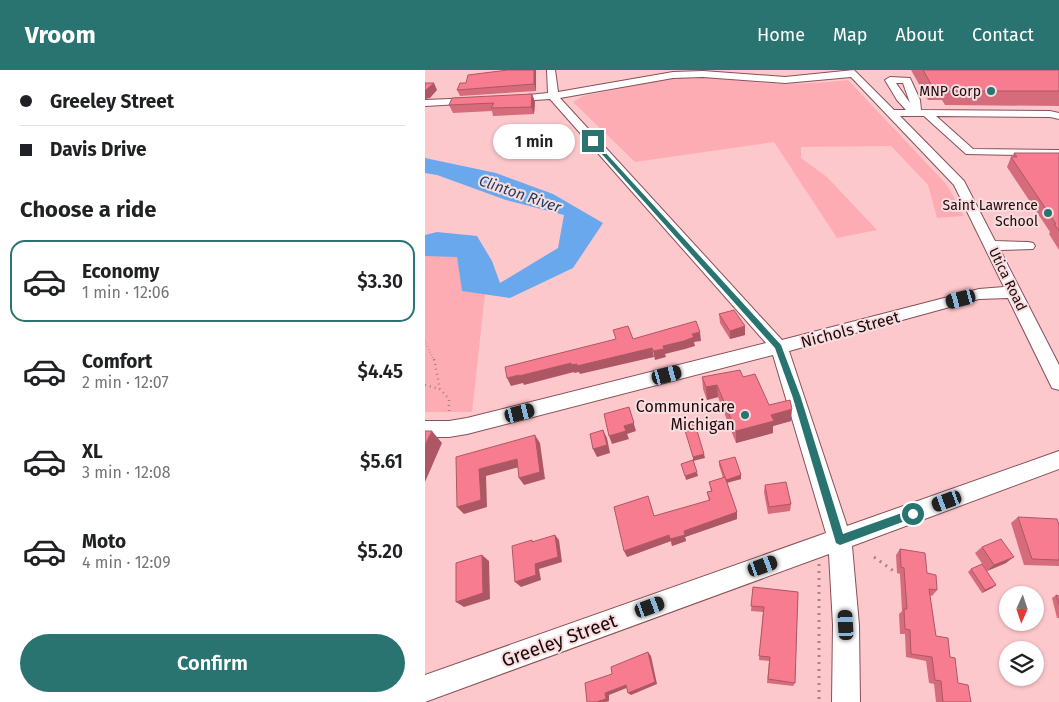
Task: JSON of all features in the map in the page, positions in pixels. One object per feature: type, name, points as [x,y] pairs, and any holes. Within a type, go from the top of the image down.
[{"type":"street","points":[[551,70],[553,96],[779,347],[797,398],[840,540],[846,625],[846,702]]},
{"type":"street","points":[[501,100],[553,96],[673,74],[703,74],[790,80],[851,72]]},
{"type":"street","name":"Utica Road","points":[[851,72],[960,184],[1059,383]]},
{"type":"street","points":[[425,103],[487,101]]},
{"type":"street","points":[[921,112],[971,152],[1059,153]]},
{"type":"street","points":[[1055,115],[1059,124]]},
{"type":"street","points":[[958,141],[1059,143]]},
{"type":"street","points":[[991,245],[1028,246]]},
{"type":"street","name":"Nichols Street","points":[[425,429],[449,429],[467,426],[979,294],[1014,292]]},
{"type":"street","name":"Greeley Street","points":[[425,689],[1059,460]]},
{"type":"lane","points":[[891,113],[1055,115]]},
{"type":"path","points":[[425,342],[433,357],[440,389],[449,399],[450,420]]},
{"type":"path","points":[[425,385],[440,389]]},
{"type":"path","points":[[874,557],[895,572]]},
{"type":"path","points":[[819,558],[819,702]]},
{"type":"shaded area","points":[[681,76],[773,84],[848,80],[947,185],[964,216],[937,218],[928,185],[891,146],[801,147],[801,158],[827,177],[877,230],[837,238],[774,142],[635,162],[573,102],[583,96]]},
{"type":"shaded area","points":[[425,256],[457,256],[462,291],[485,294],[472,412],[425,412]]},
{"type":"water","name":"Clinton River","points":[[425,158],[496,173],[553,194],[603,223],[573,268],[510,298],[462,291],[457,257],[425,256],[425,235],[437,232],[477,236],[492,261],[500,283],[558,248],[564,215],[506,200],[437,175],[425,173]]},
{"type":"building","points":[[508,70],[534,70],[534,84],[457,90],[460,83],[466,83],[468,75]]},
{"type":"building","points":[[923,70],[1059,70],[1059,91],[949,91],[946,86],[932,86]]},
{"type":"building","points":[[425,83],[434,83],[425,90]]},
{"type":"building","points":[[532,94],[531,107],[491,108],[494,103],[449,105],[452,98]]},
{"type":"building","points":[[1014,153],[1059,153],[1059,231],[1011,157],[1017,157]]},
{"type":"building","points":[[734,310],[745,326],[730,331],[719,314]]},
{"type":"building","points":[[696,321],[700,332],[692,334],[694,337],[684,341],[663,346],[664,349],[653,351],[652,348],[577,366],[577,364],[571,365],[571,363],[507,378],[505,367],[616,339],[613,330],[628,326],[633,339]]},
{"type":"building","points":[[740,370],[743,377],[755,374],[769,405],[790,400],[792,409],[771,415],[774,421],[736,431],[717,385],[706,387],[702,377]]},
{"type":"building","points":[[629,407],[634,423],[624,426],[626,431],[609,436],[604,414]]},
{"type":"building","points":[[695,424],[704,454],[693,457],[684,427]]},
{"type":"building","points":[[603,430],[607,445],[593,449],[590,434]]},
{"type":"building","points":[[425,431],[432,431],[425,445]]},
{"type":"building","points":[[535,435],[540,472],[519,478],[517,459],[479,469],[481,500],[457,507],[456,457]]},
{"type":"building","points":[[735,457],[741,475],[726,480],[719,461]]},
{"type":"building","points":[[693,460],[697,472],[685,476],[681,464]]},
{"type":"building","points":[[725,477],[737,512],[684,531],[685,535],[670,539],[669,535],[624,551],[614,507],[648,496],[654,516],[710,500],[707,492],[712,491],[709,482]]},
{"type":"building","points":[[786,482],[791,504],[769,507],[765,485]]},
{"type":"building","points":[[1018,517],[1057,519],[1059,525],[1059,560],[1032,559]]},
{"type":"building","points":[[555,535],[558,557],[535,564],[536,575],[515,582],[512,546]]},
{"type":"building","points":[[1001,539],[1014,557],[994,565],[982,547]]},
{"type":"building","points":[[900,549],[925,553],[927,573],[936,575],[937,590],[929,589],[936,636],[948,638],[950,657],[955,658],[958,683],[968,685],[971,702],[943,702],[941,681],[935,680],[932,657],[911,654],[910,630],[905,629],[904,609],[907,609],[904,568],[901,567]]},
{"type":"building","points":[[482,555],[483,593],[456,602],[456,563]]},
{"type":"building","points":[[982,564],[996,585],[985,590],[971,569]]},
{"type":"building","points":[[753,587],[798,592],[795,683],[768,679],[770,657],[759,656],[764,607],[751,606]]},
{"type":"building","points":[[648,652],[655,682],[628,693],[626,685],[605,693],[606,699],[587,702],[585,683],[612,674],[611,667]]},
{"type":"place","name":"MNP Corp","points":[[991,91]]},
{"type":"place","name":"Saint Lawrence School","points":[[1048,213]]},
{"type":"place","name":"Communicare Michigan","points":[[745,415]]},
{"type":"route","points":[[593,141],[779,347],[785,360],[840,540],[913,514]]}]
